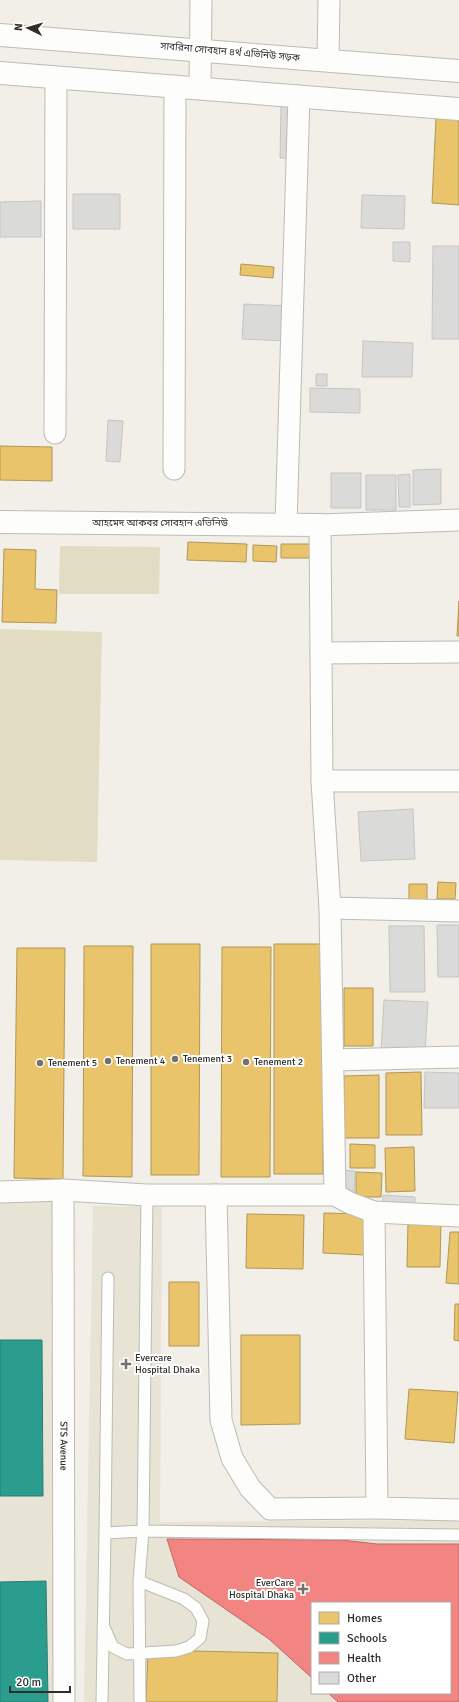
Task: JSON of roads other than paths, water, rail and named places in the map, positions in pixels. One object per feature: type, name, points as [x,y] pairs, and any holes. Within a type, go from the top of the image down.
[{"type":"street","points":[[200,88],[201,0]]},
{"type":"street","points":[[328,60],[329,0]]},
{"type":"street","name":"সাবরিনা সোবহান ৪র্থ এভিনিউ সড়ক","points":[[0,35],[459,71]]},
{"type":"street","points":[[0,73],[459,109]]},
{"type":"street","points":[[54,433],[56,78]]},
{"type":"street","points":[[174,86],[174,469]]},
{"type":"street","points":[[286,524],[299,96]]},
{"type":"street","points":[[335,1195],[330,908],[322,781],[320,524],[459,520]]},
{"type":"street","name":"আহমেদ আকবর সোবহান এভিনিউ","points":[[0,522],[320,524]]},
{"type":"street","points":[[321,653],[459,652]]},
{"type":"street","points":[[322,781],[459,781]]},
{"type":"street","points":[[330,908],[459,911]]},
{"type":"street","points":[[333,1060],[459,1057]]},
{"type":"street","points":[[0,1192],[63,1190],[147,1195],[335,1195],[350,1203],[374,1212],[459,1216]]},
{"type":"street","name":"STS Avenue","points":[[63,1190],[64,1702]]},
{"type":"street","points":[[216,1195],[221,1420],[232,1458],[250,1488],[270,1509],[377,1508],[459,1510]]},
{"type":"street","points":[[374,1212],[377,1508]]},
{"type":"lane","points":[[140,1702],[141,1653],[139,1580],[143,1532],[147,1195]]},
{"type":"lane","points":[[102,1702],[108,1278]]},
{"type":"lane","points":[[105,1533],[143,1532],[459,1535]]},
{"type":"lane","points":[[103,1626],[113,1647],[127,1654],[176,1651],[189,1647],[200,1638],[203,1621],[196,1608],[184,1598],[139,1580]]},
{"type":"place","name":"Tenement 3","points":[[175,1059]]},
{"type":"place","name":"Tenement 4","points":[[108,1061]]},
{"type":"place","name":"Tenement 2","points":[[246,1062]]},
{"type":"place","name":"Tenement 5","points":[[40,1063]]},
{"type":"place","name":"Evercare Hospital Dhaka","points":[[126,1364]]},
{"type":"place","name":"EverCare Hospital Dhaka","points":[[303,1589]]}]
